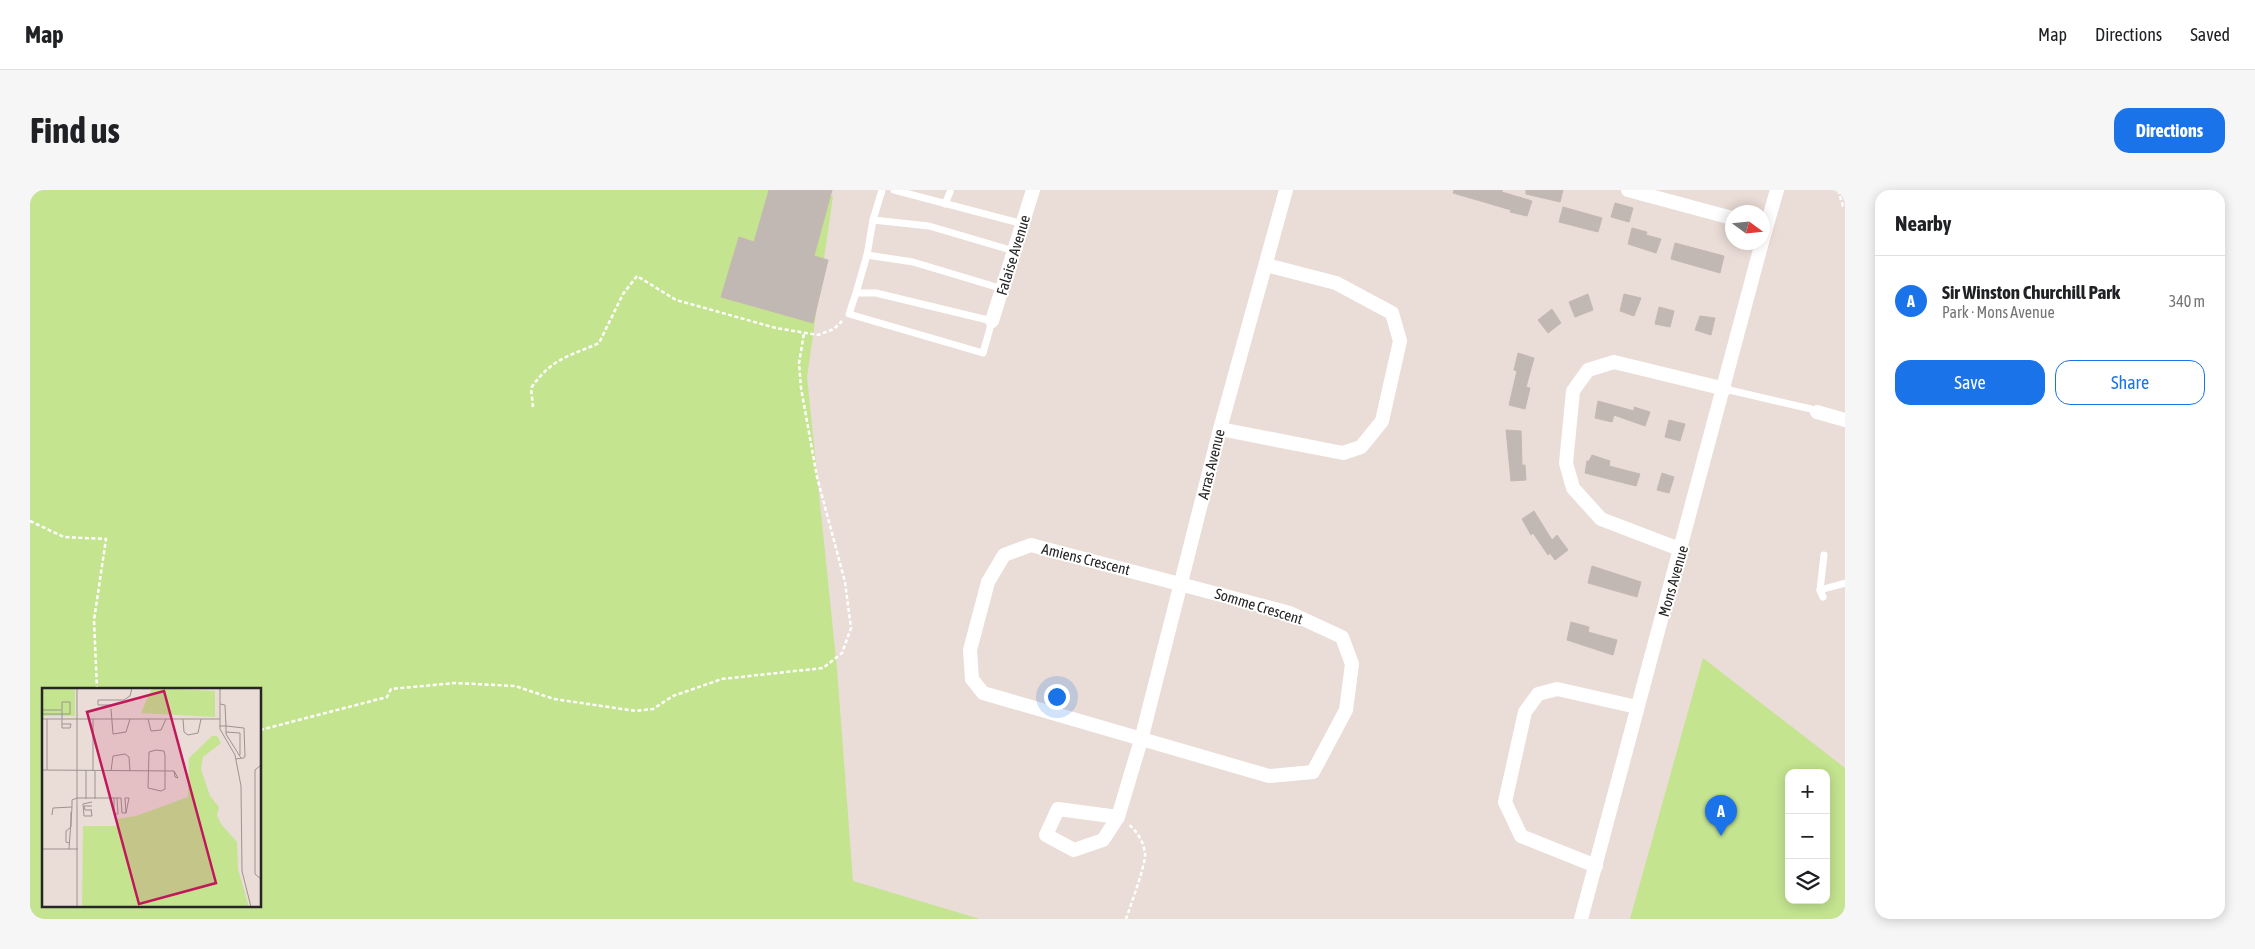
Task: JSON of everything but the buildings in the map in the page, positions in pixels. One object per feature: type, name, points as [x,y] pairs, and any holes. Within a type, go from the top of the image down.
[{"type":"street","name":"Falaise Avenue","points":[[992,321],[1033,190]]},
{"type":"street","name":"Arras Avenue","points":[[1118,817],[1058,809],[1046,835],[1074,850],[1103,840],[1118,817],[1141,740],[1220,429],[1286,190]]},
{"type":"street","points":[[1628,190],[1725,216]]},
{"type":"street","name":"Mons Avenue","points":[[1770,208],[1776,190]]},
{"type":"street","name":"Mons Avenue","points":[[1581,919],[1637,707],[1682,550],[1760,250]]},
{"type":"street","points":[[1220,429],[1343,453],[1361,447],[1382,421],[1400,341],[1392,313],[1336,283],[1266,265]]},
{"type":"street","points":[[1682,550],[1601,518],[1573,488],[1566,464],[1573,391],[1588,370],[1614,362],[1725,389]]},
{"type":"street","points":[[1814,410],[1845,420]]},
{"type":"street","name":"Amiens Crescent","points":[[1141,740],[983,693],[972,679],[970,650],[988,582],[1004,555],[1031,545],[1182,583]]},
{"type":"street","name":"Somme Crescent","points":[[1141,740],[1269,776],[1313,772],[1346,710],[1352,664],[1342,637],[1290,613],[1182,583]]},
{"type":"street","points":[[1596,866],[1521,836],[1505,802],[1525,712],[1538,694],[1557,689],[1637,707]]},
{"type":"lane","points":[[856,293],[876,293],[992,321],[983,353],[848,314],[867,255],[873,220],[882,190]]},
{"type":"lane","points":[[894,190],[1022,224]]},
{"type":"lane","points":[[945,204],[950,192]]},
{"type":"lane","points":[[873,220],[928,226],[1014,251]]},
{"type":"lane","points":[[867,255],[913,262],[1002,289]]},
{"type":"lane","points":[[1725,389],[1814,410]]},
{"type":"lane","points":[[1824,555],[1822,593],[1845,583]]},
{"type":"path","points":[[1838,190],[1845,207]]},
{"type":"path","points":[[533,407],[531,388],[538,378],[560,358],[599,343],[623,294],[636,276],[676,300],[776,328],[818,335],[834,329],[848,314]]},
{"type":"path","points":[[261,730],[386,697],[391,689],[455,683],[515,686],[554,700],[636,711],[653,709],[673,696],[722,679],[823,668],[842,653],[851,628],[845,582],[818,477],[801,388],[799,363],[804,333]]},
{"type":"path","points":[[30,521],[64,537],[106,539],[94,620],[97,688]]},
{"type":"path","points":[[1118,817],[1135,830],[1141,839],[1145,855],[1126,919]]},
{"type":"green space","points":[[30,190],[811,190],[833,196],[807,377],[837,669],[853,881],[980,919],[30,919]]},
{"type":"green space","points":[[1703,658],[1845,768],[1845,919],[1630,919]]},
{"type":"place","name":"Sir Winston Churchill Park","points":[[1721,836]]}]
